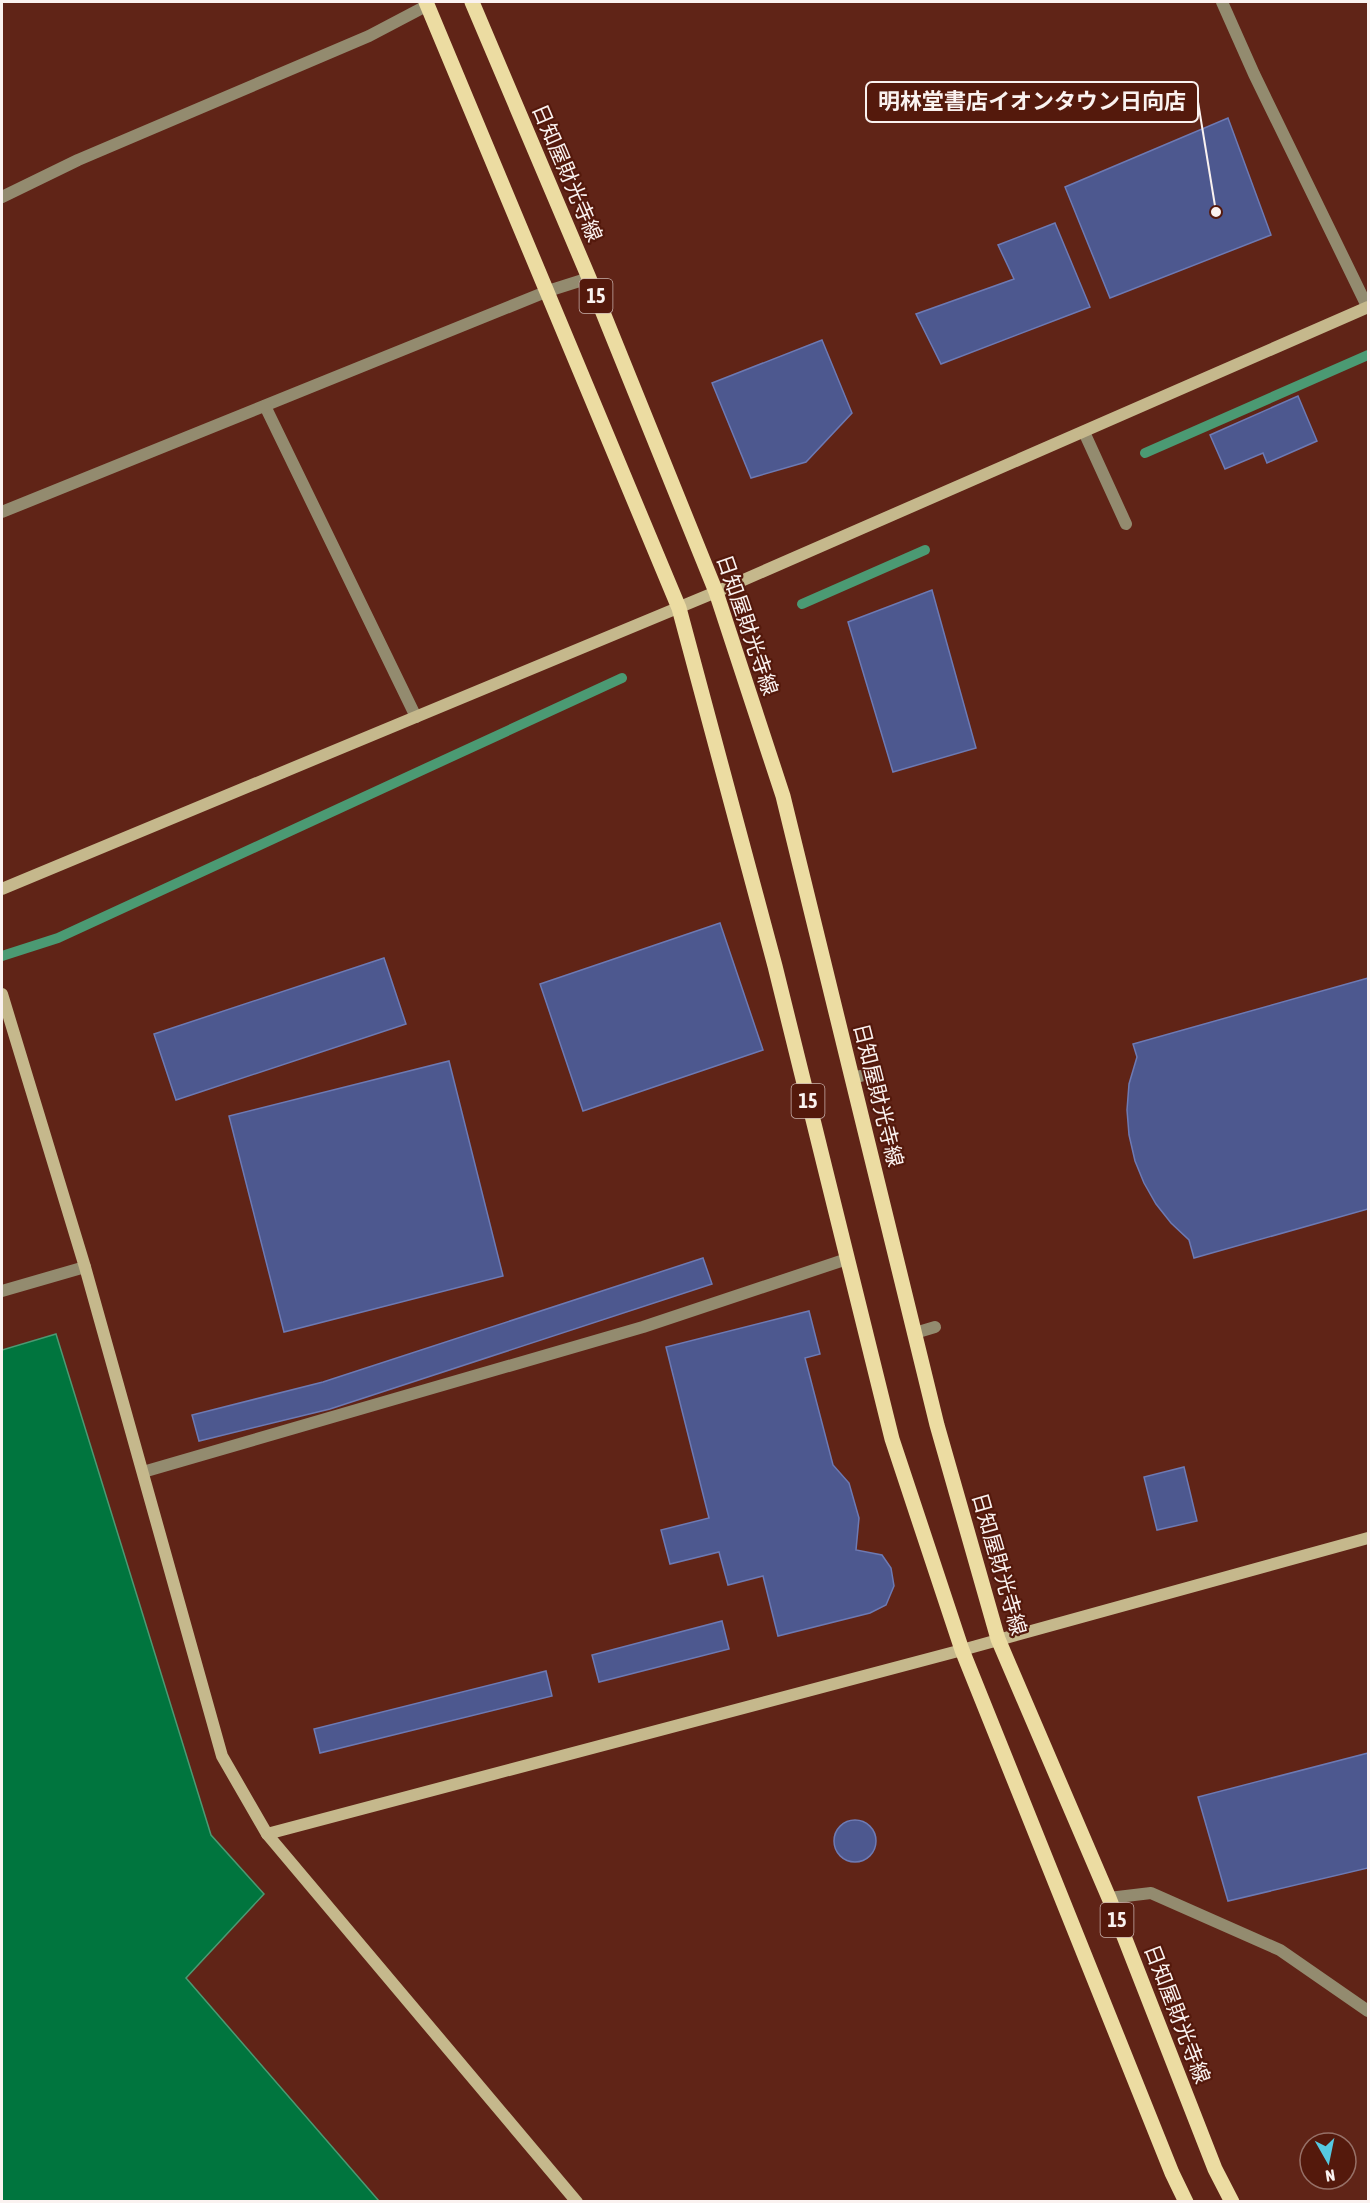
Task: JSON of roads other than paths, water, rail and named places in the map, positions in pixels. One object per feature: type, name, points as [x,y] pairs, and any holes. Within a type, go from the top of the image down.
[{"type":"main road","name":"日知屋財光寺線","points":[[472,2],[589,278],[716,592],[783,796],[937,1425],[998,1640],[1109,1898],[1215,2169],[1232,2202]]},
{"type":"main road","name":"15","points":[[427,3],[679,608],[775,966],[892,1439],[962,1650],[1172,2173],[1186,2202]]},
{"type":"street","points":[[2,889],[679,608],[1368,307],[1254,74],[1222,2]]},
{"type":"street","points":[[2,197],[78,160],[369,36],[427,3]]},
{"type":"street","points":[[2,512],[548,291],[589,278]]},
{"type":"street","points":[[265,406],[416,717]]},
{"type":"street","points":[[1084,432],[1126,524]]},
{"type":"street","points":[[2,994],[85,1268],[222,1756],[267,1834],[577,2202]]},
{"type":"street","points":[[852,1078],[875,1072]]},
{"type":"street","points":[[143,1472],[643,1327],[847,1259]]},
{"type":"street","points":[[2,1292],[85,1268]]},
{"type":"street","points":[[915,1333],[935,1327]]},
{"type":"street","points":[[267,1834],[962,1650],[1368,1539]]},
{"type":"street","points":[[1109,1898],[1150,1893],[1280,1950],[1368,2010]]},
{"type":"waterway","points":[[1145,453],[1368,355]]},
{"type":"waterway","points":[[802,604],[925,550]]},
{"type":"waterway","points":[[2,956],[58,938],[622,678]]},
{"type":"place","name":"明林堂書店イオンタウン日向店","points":[[1216,212]]}]
